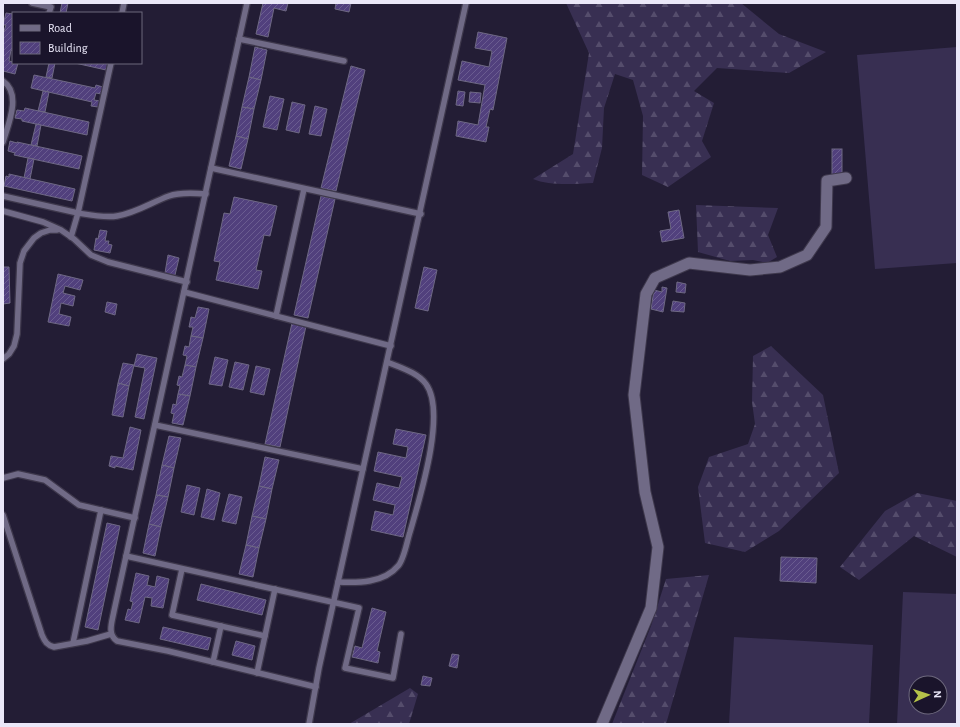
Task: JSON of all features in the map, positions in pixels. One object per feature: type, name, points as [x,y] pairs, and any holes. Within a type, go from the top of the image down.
[{"type":"street","points":[[602,724],[651,608],[658,547],[645,492],[634,395],[646,294],[655,278],[690,263],[750,270],[780,267],[807,255],[826,226],[827,181],[846,178]]},
{"type":"lane","points":[[32,3],[50,7],[50,12]]},
{"type":"lane","points":[[247,3],[114,611],[111,634],[112,638],[117,641],[168,651],[316,687]]},
{"type":"lane","points":[[309,724],[338,582],[466,3]]},
{"type":"lane","points":[[239,39],[344,61]]},
{"type":"lane","points":[[71,237],[78,213],[111,64]]},
{"type":"lane","points":[[3,81],[8,85],[11,91],[12,103],[9,123],[3,142]]},
{"type":"lane","points":[[211,168],[420,214]]},
{"type":"lane","points":[[276,316],[304,189]]},
{"type":"lane","points":[[3,196],[78,213],[117,216],[152,204],[170,195],[185,193],[206,194]]},
{"type":"lane","points":[[3,211],[43,222],[62,230],[91,255],[108,262],[186,282]]},
{"type":"lane","points":[[3,359],[9,354],[14,346],[20,263],[24,251],[34,238],[41,233],[50,230],[62,230]]},
{"type":"lane","points":[[184,292],[391,346]]},
{"type":"lane","points":[[338,582],[359,583],[375,580],[385,576],[398,566],[412,524],[426,473],[433,423],[434,410],[432,397],[427,384],[418,376],[387,362]]},
{"type":"lane","points":[[155,425],[364,469]]},
{"type":"lane","points":[[3,478],[18,474],[45,480],[79,505],[135,518]]},
{"type":"lane","points":[[73,643],[101,510]]},
{"type":"lane","points":[[3,515],[42,635],[46,643],[54,647],[111,634]]},
{"type":"lane","points":[[126,556],[359,608],[345,668],[393,678],[401,634]]},
{"type":"lane","points":[[182,569],[172,615],[265,636]]},
{"type":"lane","points":[[257,673],[275,589]]},
{"type":"lane","points":[[214,662],[221,626]]},
{"type":"green space","points":[[566,3],[741,3],[779,34],[826,52],[789,73],[717,68],[694,91],[714,103],[702,141],[711,157],[668,187],[642,175],[643,116],[633,80],[615,74],[604,108],[602,148],[593,183],[547,183],[533,179],[573,154],[589,53]]},
{"type":"green space","points":[[957,47],[957,263],[875,269],[857,55]]},
{"type":"green space","points":[[696,205],[778,208],[768,235],[777,257],[767,263],[753,260],[730,261],[698,252]]},
{"type":"green space","points":[[771,346],[823,395],[839,473],[779,531],[745,552],[705,543],[698,487],[709,457],[748,444],[755,424],[752,402],[753,356]]},
{"type":"green space","points":[[917,493],[957,501],[957,557],[914,536],[859,580],[840,567],[885,511]]},
{"type":"green space","points":[[709,575],[666,724],[612,724],[651,626],[666,579]]},
{"type":"green space","points":[[903,592],[957,594],[957,724],[897,724]]},
{"type":"green space","points":[[734,637],[873,645],[869,724],[729,724]]},
{"type":"green space","points":[[410,688],[418,694],[409,724],[349,724]]},
{"type":"building","points":[[62,3],[68,3],[66,12],[60,12]]},
{"type":"building","points":[[263,3],[288,3],[286,11],[274,8],[268,37],[256,34]]},
{"type":"building","points":[[336,3],[351,3],[349,12],[335,9]]},
{"type":"building","points":[[6,13],[12,14],[12,50],[9,61],[12,62],[12,64],[18,64],[15,74],[3,71],[3,34],[6,25],[3,25]]},
{"type":"building","points":[[478,32],[507,38],[493,110],[490,109],[486,127],[489,127],[486,142],[456,136],[458,121],[478,125],[485,85],[458,80],[462,61],[489,67],[492,51],[475,48]]},
{"type":"building","points":[[255,47],[267,50],[261,80],[249,77]]},
{"type":"building","points":[[49,64],[55,64],[52,78],[46,77]]},
{"type":"building","points":[[79,64],[108,64],[106,70]]},
{"type":"building","points":[[351,66],[365,70],[336,191],[321,188]]},
{"type":"building","points":[[34,75],[95,88],[96,85],[103,87],[101,94],[96,93],[94,100],[100,101],[98,107],[91,106],[92,102],[31,88]]},
{"type":"building","points":[[249,77],[261,80],[254,109],[242,107]]},
{"type":"building","points":[[43,91],[49,92],[45,112],[38,111]]},
{"type":"building","points":[[458,91],[465,92],[463,106],[456,105]]},
{"type":"building","points":[[470,92],[481,93],[480,103],[469,102]]},
{"type":"building","points":[[270,96],[284,99],[277,130],[263,127]]},
{"type":"building","points":[[292,102],[305,105],[299,133],[286,130]]},
{"type":"building","points":[[315,106],[327,109],[321,136],[309,134]]},
{"type":"building","points":[[242,107],[254,109],[248,139],[236,136]]},
{"type":"building","points":[[25,108],[89,122],[87,135],[22,121],[22,119],[15,118],[17,110],[24,111]]},
{"type":"building","points":[[36,124],[41,125],[37,146],[31,145]]},
{"type":"building","points":[[236,136],[248,139],[241,169],[229,166]]},
{"type":"building","points":[[10,141],[82,156],[79,169],[14,155],[15,153],[8,151]]},
{"type":"building","points":[[832,149],[842,149],[842,175],[832,175]]},
{"type":"building","points":[[28,158],[34,159],[30,179],[24,178]]},
{"type":"building","points":[[9,174],[75,189],[72,201],[4,186],[6,176],[9,177]]},
{"type":"building","points":[[321,196],[335,199],[308,318],[294,315]]},
{"type":"building","points":[[234,197],[277,206],[270,236],[264,235],[256,270],[262,271],[258,289],[216,280],[220,262],[214,261],[224,213],[230,214]]},
{"type":"building","points":[[679,210],[684,238],[662,242],[660,231],[671,229],[668,212]]},
{"type":"building","points":[[100,230],[107,231],[105,241],[109,241],[108,244],[112,245],[110,253],[94,250],[96,238],[98,239]]},
{"type":"building","points":[[168,255],[179,258],[175,275],[165,273]]},
{"type":"building","points":[[3,267],[9,267],[10,303],[3,304]]},
{"type":"building","points":[[424,267],[437,270],[428,311],[415,308]]},
{"type":"building","points":[[58,274],[83,280],[80,290],[65,286],[63,293],[75,296],[73,306],[61,303],[59,314],[71,317],[69,326],[48,322]]},
{"type":"building","points":[[677,282],[686,284],[685,293],[676,292]]},
{"type":"building","points":[[662,287],[667,288],[663,312],[651,309],[654,290],[662,292]]},
{"type":"building","points":[[673,301],[685,303],[684,312],[671,311]]},
{"type":"building","points":[[107,302],[117,304],[115,315],[105,312]]},
{"type":"building","points":[[198,307],[209,309],[203,338],[191,336],[193,327],[189,327],[191,317],[195,318]]},
{"type":"building","points":[[292,323],[306,326],[280,447],[265,444]]},
{"type":"building","points":[[191,336],[203,338],[196,367],[185,365],[187,356],[183,355],[185,346],[189,347]]},
{"type":"building","points":[[137,354],[157,358],[144,419],[135,417],[145,368],[134,366]]},
{"type":"building","points":[[215,357],[228,360],[222,386],[209,384]]},
{"type":"building","points":[[235,362],[249,365],[243,390],[229,387]]},
{"type":"building","points":[[123,363],[134,365],[129,386],[118,383]]},
{"type":"building","points":[[185,365],[196,367],[190,396],[178,394],[180,386],[177,385],[179,376],[182,377]]},
{"type":"building","points":[[256,366],[270,369],[264,395],[250,392]]},
{"type":"building","points":[[118,383],[129,386],[123,417],[112,415]]},
{"type":"building","points":[[178,394],[190,396],[183,425],[172,423],[174,414],[171,413],[173,404],[176,405]]},
{"type":"building","points":[[130,427],[141,430],[133,470],[109,466],[111,456],[123,458]]},
{"type":"building","points":[[396,429],[426,435],[403,537],[371,530],[375,511],[393,515],[395,505],[373,500],[377,483],[399,488],[402,477],[374,471],[378,452],[406,458],[408,447],[393,444]]},
{"type":"building","points":[[169,436],[181,438],[174,468],[162,465]]},
{"type":"building","points":[[265,457],[279,460],[272,489],[259,486]]},
{"type":"building","points":[[162,465],[174,468],[168,497],[156,495]]},
{"type":"building","points":[[187,485],[200,488],[194,515],[181,512]]},
{"type":"building","points":[[259,486],[272,489],[266,519],[252,516]]},
{"type":"building","points":[[207,489],[220,493],[214,520],[201,517]]},
{"type":"building","points":[[229,494],[242,497],[236,524],[222,521]]},
{"type":"building","points":[[156,495],[168,497],[161,527],[149,524]]},
{"type":"building","points":[[252,516],[266,519],[259,548],[246,545]]},
{"type":"building","points":[[107,523],[120,526],[98,630],[85,627]]},
{"type":"building","points":[[149,524],[161,527],[155,556],[143,553]]},
{"type":"building","points":[[246,545],[259,548],[253,577],[239,574]]},
{"type":"building","points":[[781,557],[817,558],[816,583],[780,581]]},
{"type":"building","points":[[136,573],[149,576],[147,585],[155,587],[157,576],[169,579],[163,608],[151,606],[152,598],[145,597],[139,623],[125,620],[128,609],[131,610],[133,602],[130,601]]},
{"type":"building","points":[[201,584],[266,600],[262,615],[197,600]]},
{"type":"building","points":[[372,608],[386,612],[377,651],[380,652],[378,663],[352,657],[355,646],[362,648]]},
{"type":"building","points":[[163,627],[211,638],[208,650],[160,639]]},
{"type":"building","points":[[236,641],[255,646],[252,660],[232,655]]},
{"type":"building","points":[[452,654],[459,655],[457,668],[449,666]]},
{"type":"building","points":[[423,676],[432,678],[430,686],[421,685]]}]
